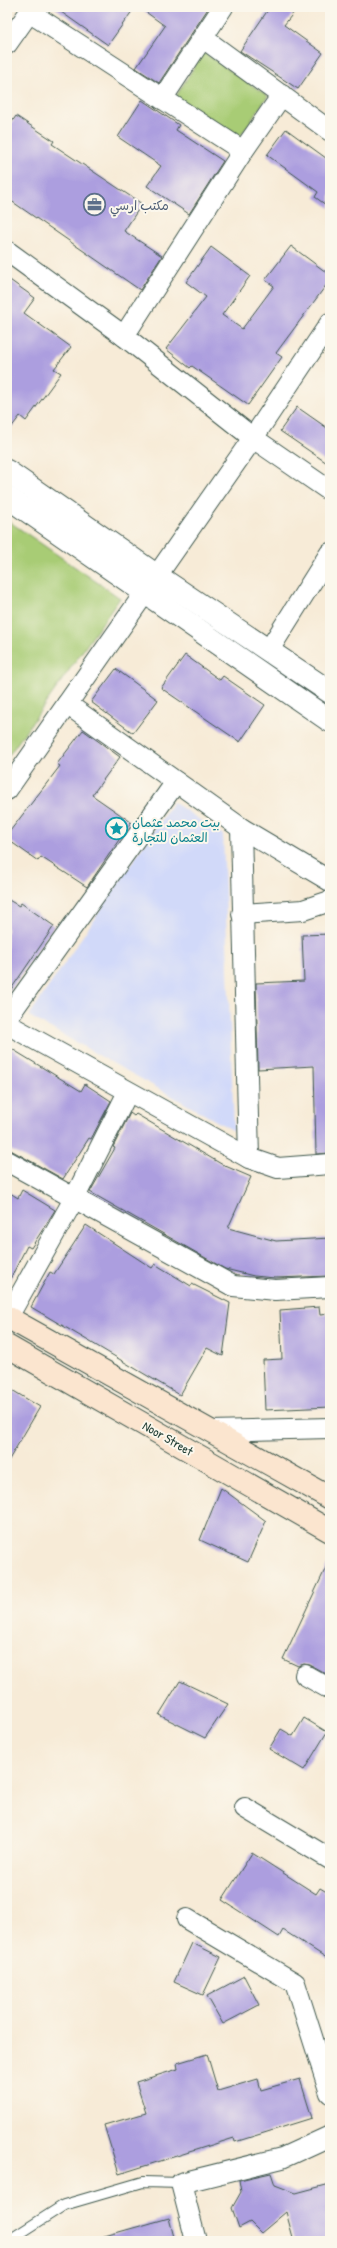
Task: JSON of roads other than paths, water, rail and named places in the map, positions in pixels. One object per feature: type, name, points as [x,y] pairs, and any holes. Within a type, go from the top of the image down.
[{"type":"main road","name":"Noor Street","points":[[8,1317],[330,1498]]},
{"type":"main road","name":"Noor Street","points":[[7,1346],[330,1531]]},
{"type":"street","points":[[162,99],[223,7]]},
{"type":"street","points":[[7,44],[31,10],[162,99],[243,151]]},
{"type":"street","points":[[203,38],[330,131]]},
{"type":"street","points":[[124,336],[243,151],[282,95]]},
{"type":"street","points":[[7,250],[124,336],[253,438],[330,491]]},
{"type":"street","points":[[7,790],[253,438],[330,323]]},
{"type":"street","points":[[7,471],[156,575],[330,692]]},
{"type":"street","points":[[7,497],[330,721]]},
{"type":"street","points":[[269,650],[330,553]]},
{"type":"street","points":[[68,704],[241,828],[330,881]]},
{"type":"street","points":[[7,1018],[176,782]]},
{"type":"street","points":[[241,828],[249,1158]]},
{"type":"street","points":[[242,914],[303,910],[330,901]]},
{"type":"street","points":[[7,1024],[249,1158],[278,1168],[330,1164]]},
{"type":"street","points":[[8,1317],[74,1199],[128,1092]]},
{"type":"street","points":[[7,1161],[233,1286],[275,1290],[330,1287]]},
{"type":"street","points":[[211,1431],[330,1428]]},
{"type":"street","points":[[305,1675],[330,1690]]},
{"type":"street","points":[[244,1808],[330,1859]]},
{"type":"street","points":[[187,1919],[295,1983],[330,2093]]},
{"type":"street","points":[[196,2241],[181,2184],[282,2158],[330,2136]]},
{"type":"lane","points":[[8,2241],[64,2205],[143,2182],[181,2184]]},
{"type":"place","name":"مكتب ارسي","points":[[94,205]]},
{"type":"place","name":"بيت محمد عثمان العثمان للتجارة","points":[[116,829]]}]
